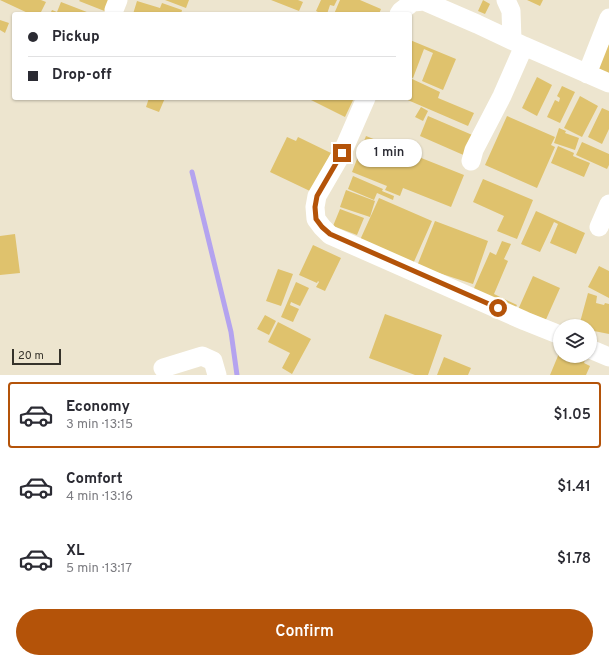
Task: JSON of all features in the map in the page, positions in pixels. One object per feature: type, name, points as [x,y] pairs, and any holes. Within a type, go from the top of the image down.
[{"type":"street","points":[[471,161],[474,150],[502,96],[518,43],[511,11],[506,0]]},
{"type":"street","points":[[400,12],[412,2],[423,1],[609,83]]},
{"type":"street","points":[[587,74],[609,18]]},
{"type":"street","points":[[365,100],[342,153],[317,196],[315,207],[316,219],[322,227],[330,234],[526,321],[553,331]]},
{"type":"street","points":[[599,227],[609,204]]},
{"type":"street","points":[[597,352],[609,357]]},
{"type":"street","points":[[163,368],[202,356],[213,361],[217,375]]},
{"type":"building","points":[[0,0],[41,0],[46,2],[41,12],[26,12]]},
{"type":"building","points":[[112,0],[107,12],[79,1]]},
{"type":"building","points":[[165,0],[189,0],[186,8]]},
{"type":"building","points":[[271,0],[298,0],[303,2],[299,11]]},
{"type":"building","points":[[321,0],[337,0],[334,6],[330,5],[328,12],[316,11]]},
{"type":"building","points":[[340,0],[360,0],[381,9],[380,12],[335,12]]},
{"type":"building","points":[[483,0],[490,4],[485,14],[478,11]]},
{"type":"building","points":[[527,0],[543,0],[540,6]]},
{"type":"building","points":[[137,1],[160,8],[162,3],[182,10],[182,12],[134,12]]},
{"type":"building","points":[[61,2],[87,12],[57,12]]},
{"type":"building","points":[[0,20],[9,23],[5,33],[0,30]]},
{"type":"building","points":[[412,41],[456,59],[443,90],[422,81],[433,53],[424,49],[413,78]]},
{"type":"building","points":[[606,43],[609,45],[609,81],[593,75]]},
{"type":"building","points":[[537,77],[552,85],[537,116],[522,108]]},
{"type":"building","points":[[412,79],[440,92],[438,98],[474,113],[468,126],[408,100],[412,100]]},
{"type":"building","points":[[562,86],[575,92],[560,123],[547,117],[555,100],[559,102],[560,98],[557,96]]},
{"type":"building","points":[[580,96],[598,106],[582,137],[564,128]]},
{"type":"building","points":[[148,100],[164,100],[159,112],[146,107]]},
{"type":"building","points":[[311,100],[353,100],[345,117]]},
{"type":"building","points":[[421,107],[428,111],[423,121],[415,117]]},
{"type":"building","points":[[602,108],[609,111],[609,129],[602,144],[588,137]]},
{"type":"building","points":[[428,116],[477,137],[468,157],[420,136]]},
{"type":"building","points":[[507,116],[555,137],[551,145],[555,147],[537,188],[485,165]]},
{"type":"building","points":[[559,128],[566,131],[565,133],[579,138],[575,150],[554,143]]},
{"type":"building","points":[[366,136],[464,175],[451,207],[403,188],[400,196],[385,190],[387,186],[352,172]]},
{"type":"building","points":[[287,137],[296,141],[298,137],[331,153],[312,192],[270,172]]},
{"type":"building","points":[[582,142],[609,154],[609,165],[607,169],[576,155]]},
{"type":"building","points":[[558,146],[574,153],[573,156],[590,163],[584,177],[551,163]]},
{"type":"building","points":[[353,176],[383,189],[382,191],[394,196],[393,200],[377,193],[374,200],[348,189]]},
{"type":"building","points":[[483,179],[533,200],[517,239],[497,231],[504,216],[473,202]]},
{"type":"building","points":[[346,190],[375,201],[370,217],[340,207]]},
{"type":"building","points":[[379,198],[432,221],[413,264],[360,240]]},
{"type":"building","points":[[340,209],[364,218],[357,235],[333,226]]},
{"type":"building","points":[[536,211],[585,233],[576,254],[550,243],[558,224],[554,222],[540,252],[521,244]]},
{"type":"building","points":[[435,221],[488,241],[473,284],[417,266]]},
{"type":"building","points":[[15,234],[20,273],[0,275],[0,236]]},
{"type":"building","points":[[502,241],[511,244],[504,259],[508,261],[494,294],[517,305],[513,313],[471,295],[490,252],[496,255]]},
{"type":"building","points":[[313,245],[341,258],[325,291],[316,287],[319,282],[318,281],[317,283],[299,275]]},
{"type":"building","points":[[599,266],[609,271],[609,298],[588,287]]},
{"type":"building","points":[[278,269],[293,274],[281,306],[266,301]]},
{"type":"building","points":[[533,276],[560,288],[544,324],[517,312]]},
{"type":"building","points":[[296,282],[309,288],[300,306],[291,302],[290,305],[299,309],[293,322],[281,317]]},
{"type":"building","points":[[588,293],[597,296],[596,303],[604,305],[605,303],[609,304],[609,334],[597,332],[597,319],[581,319]]},
{"type":"building","points":[[385,314],[442,335],[428,375],[415,375],[369,358]]},
{"type":"building","points":[[265,315],[276,321],[269,335],[257,329]]},
{"type":"building","points":[[278,322],[311,339],[292,374],[282,368],[290,353],[268,342]]},
{"type":"building","points":[[444,357],[471,368],[468,375],[437,375]]},
{"type":"building","points":[[555,363],[584,363],[590,366],[586,375],[550,375]]},
{"type":"waterway","points":[[192,172],[231,332],[237,375]]},
{"type":"route","points":[[342,153],[317,196],[315,207],[316,219],[322,227],[330,234],[498,308]]}]
